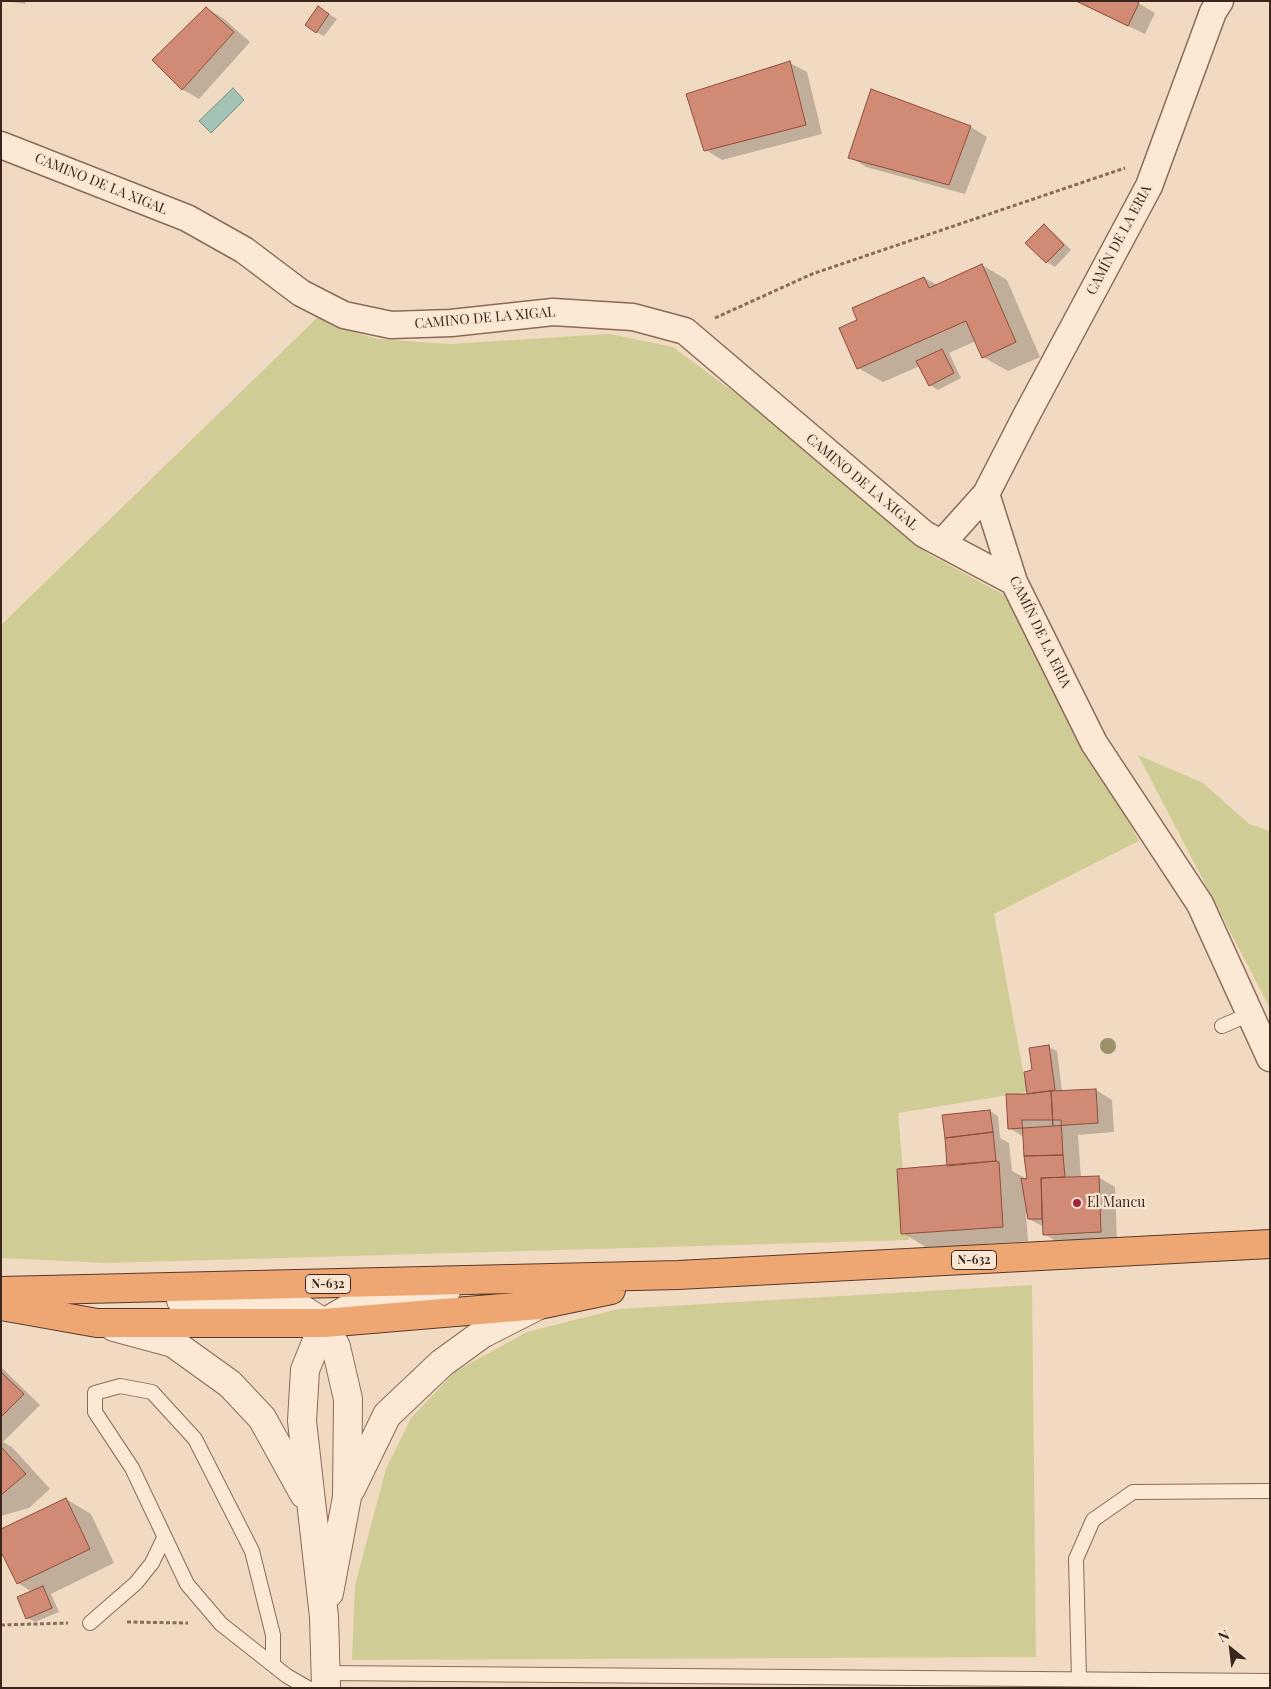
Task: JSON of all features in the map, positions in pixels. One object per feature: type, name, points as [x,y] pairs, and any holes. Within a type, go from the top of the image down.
[{"type":"highway","name":"N-632","points":[[1,1290],[678,1275],[1270,1244]]},
{"type":"highway","points":[[1,1306],[97,1323],[324,1323],[539,1306],[678,1275]]},
{"type":"street","name":"CAMÍN DE LA ERIA","points":[[1220,1],[1213,12],[1149,186],[986,494],[1014,582],[1094,742],[1200,904],[1270,1058]]},
{"type":"street","name":"CAMINO DE LA XIGAL","points":[[1,145],[187,218],[244,250],[301,293],[344,315],[391,325],[451,323],[553,312],[633,317],[685,331],[924,534],[1014,582]]},
{"type":"street","points":[[942,544],[986,494]]},
{"type":"street","points":[[324,1616],[302,1413],[305,1370],[324,1323],[363,1300],[552,1279]]},
{"type":"street","points":[[106,1289],[149,1300],[251,1299],[295,1305],[324,1323],[336,1346],[348,1399],[347,1497],[324,1616],[320,1683]]},
{"type":"street","points":[[347,1497],[387,1415],[442,1362],[482,1334],[539,1306]]},
{"type":"street","points":[[97,1323],[173,1343],[230,1384],[262,1418],[288,1462],[313,1513]]},
{"type":"lane","points":[[1222,1026],[1250,1014]]},
{"type":"lane","points":[[273,1664],[274,1635],[252,1550],[195,1439],[152,1392],[120,1386],[94,1393],[95,1412],[132,1468],[187,1584],[221,1624],[287,1676],[320,1683],[1079,1679],[1270,1681]]},
{"type":"lane","points":[[1079,1679],[1076,1559],[1092,1520],[1133,1492],[1270,1491]]},
{"type":"lane","points":[[90,1623],[136,1583],[152,1563],[164,1538]]},
{"type":"path","points":[[685,331],[812,274],[1160,156]]},
{"type":"shaded area","points":[[233,88],[244,100],[211,133],[199,121]]},
{"type":"shaded area","points":[[318,317],[333,326],[378,339],[448,344],[610,334],[673,347],[747,402],[927,553],[1004,595],[1139,841],[994,914],[1027,1092],[898,1113],[909,1240],[107,1263],[1,1258],[1,625]]},
{"type":"shaded area","points":[[1138,755],[1203,783],[1249,824],[1270,831],[1270,1008]]},
{"type":"shaded area","points":[[1032,1285],[1036,1657],[352,1660],[355,1585],[386,1469],[411,1418],[456,1371],[527,1332],[618,1309]]},
{"type":"building","points":[[1076,1],[1136,1],[1139,3],[1128,26]]},
{"type":"building","points":[[318,6],[329,14],[316,33],[305,25]]},
{"type":"building","points":[[206,7],[234,32],[182,90],[152,60]]},
{"type":"building","points":[[790,61],[806,125],[704,151],[686,94]]},
{"type":"building","points":[[871,89],[971,126],[949,185],[848,158]]},
{"type":"building","points":[[1044,224],[1064,245],[1046,263],[1025,243]]},
{"type":"building","points":[[982,264],[1016,342],[982,358],[966,321],[857,369],[839,328],[857,320],[852,308],[924,277],[929,288]]},
{"type":"building","points":[[942,349],[954,373],[929,386],[916,361]]},
{"type":"building","points":[[1049,1045],[1055,1090],[1027,1094],[1024,1072],[1032,1070],[1029,1048]]},
{"type":"building","points":[[1096,1089],[1098,1123],[1053,1126],[1051,1091]]},
{"type":"building","points":[[1051,1091],[1053,1126],[1008,1129],[1006,1094]]},
{"type":"building","points":[[990,1110],[993,1132],[945,1138],[942,1115]]},
{"type":"building","points":[[1022,1120],[1061,1120],[1063,1155],[1024,1156]]},
{"type":"building","points":[[993,1132],[996,1161],[947,1166],[945,1138]]},
{"type":"building","points":[[1063,1155],[1065,1177],[1041,1178],[1042,1219],[1028,1219],[1021,1178],[1027,1179],[1024,1156]]},
{"type":"building","points":[[999,1162],[1003,1227],[901,1234],[897,1169]]},
{"type":"building","points":[[1099,1176],[1101,1232],[1043,1235],[1041,1178]]},
{"type":"building","points":[[1,1372],[24,1394],[1,1417]]},
{"type":"building","points":[[1,1447],[26,1474],[1,1495]]},
{"type":"building","points":[[66,1498],[90,1549],[17,1584],[1,1552],[1,1529]]},
{"type":"building","points":[[43,1586],[52,1608],[26,1619],[17,1597]]},
{"type":"place","name":"El Mancu","points":[[1077,1203]]}]
